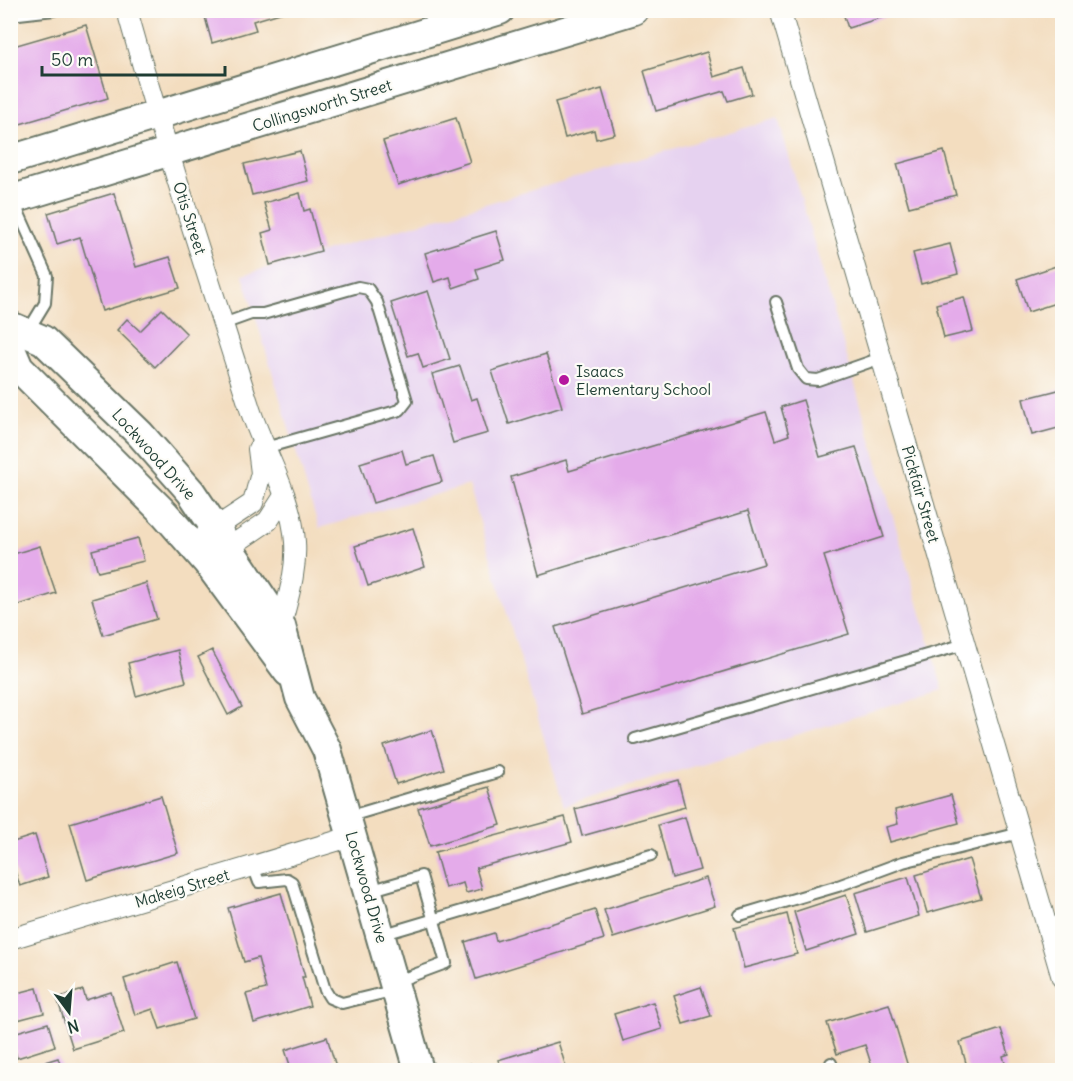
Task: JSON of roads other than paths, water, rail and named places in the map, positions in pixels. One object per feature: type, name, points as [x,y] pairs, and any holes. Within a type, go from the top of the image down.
[{"type":"main road","points":[[10,160],[500,10]]},
{"type":"main road","name":"Collingsworth Street","points":[[12,200],[634,10]]},
{"type":"main road","name":"Lockwood Drive","points":[[293,678],[210,545],[191,492],[140,434],[43,340],[15,349],[165,514],[210,545],[281,626],[300,698],[327,750],[421,1069]]},
{"type":"street","name":"Otis Street","points":[[127,10],[156,114],[255,426],[284,496],[295,540],[294,575],[281,626]]},
{"type":"street","name":"Pickfair Street","points":[[780,10],[1062,978]]},
{"type":"street","name":"Otis Street","points":[[210,545],[253,503],[261,473],[255,426]]},
{"type":"street","points":[[210,545],[268,521],[284,496]]},
{"type":"street","name":"Makeig Street","points":[[10,939],[253,866],[350,827]]},
{"type":"lane","points":[[10,15],[54,10]]},
{"type":"lane","points":[[12,200],[47,276],[45,303],[15,349]]},
{"type":"lane","points":[[223,324],[251,314],[263,314],[358,287],[368,289],[377,303],[407,401],[400,410],[265,448]]},
{"type":"lane","points":[[776,302],[798,369],[806,379],[818,380],[881,358]]},
{"type":"lane","points":[[635,739],[965,644]]},
{"type":"lane","points":[[350,827],[498,772]]},
{"type":"lane","points":[[740,915],[838,886],[903,862],[1020,834]]},
{"type":"lane","points":[[381,935],[651,855]]},
{"type":"lane","points":[[253,866],[259,882],[287,879],[292,882],[325,990],[330,998],[342,1003],[396,986],[442,967],[446,963],[421,876],[368,891]]},
{"type":"place","name":"Isaacs Elementary School","points":[[564,380]]}]
